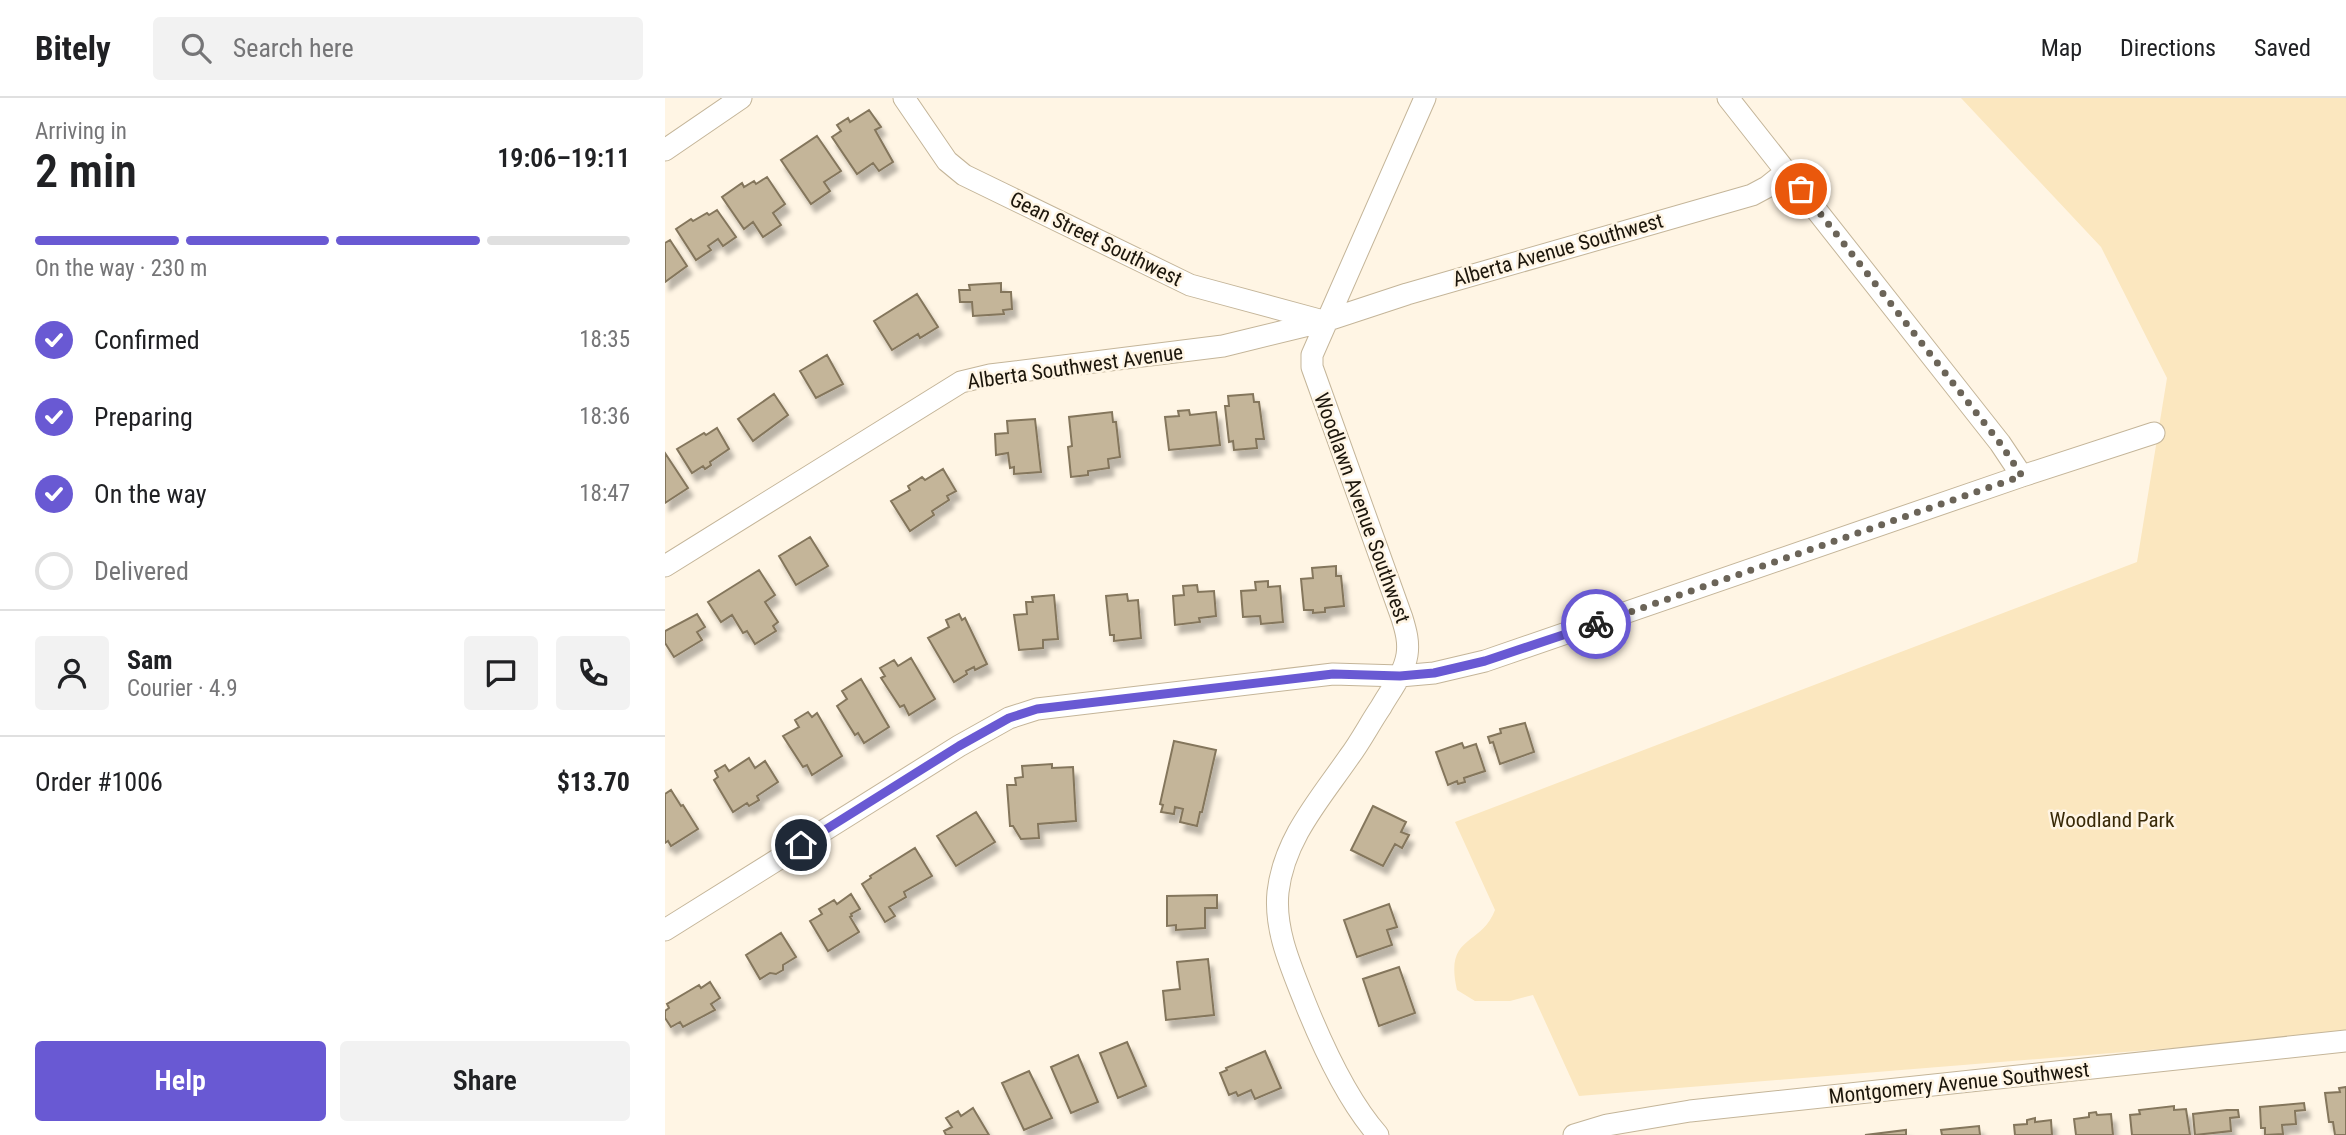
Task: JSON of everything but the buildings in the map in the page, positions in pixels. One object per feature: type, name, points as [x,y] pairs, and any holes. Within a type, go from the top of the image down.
[{"type":"street","points":[[665,150],[741,98]]},
{"type":"street","name":"Gean Street Southwest","points":[[904,98],[947,160],[964,175],[1190,285],[1325,321]]},
{"type":"street","name":"Woodlawn Avenue Southwest","points":[[1374,1133],[1349,1093],[1314,1026],[1287,955],[1279,925],[1278,893],[1285,862],[1303,822],[1352,753],[1400,676],[1407,656],[1408,637],[1312,367],[1312,355],[1425,98]]},
{"type":"street","points":[[1728,98],[2000,443],[2022,476]]},
{"type":"street","name":"Alberta Avenue Southwest","points":[[1325,321],[1407,293],[1752,195],[1787,171]]},
{"type":"street","name":"Alberta Southwest Avenue","points":[[665,566],[961,382],[990,375],[1223,346],[1325,321]]},
{"type":"street","points":[[665,930],[959,746],[1009,718],[1037,709],[1333,674],[1400,676],[1434,673],[1520,650],[2154,433]]},
{"type":"street","name":"Montgomery Avenue Southwest","points":[[1574,1135],[1607,1125],[1690,1111],[2346,1041]]},
{"type":"green space","name":"Woodland Park","points":[[1961,98],[2346,98],[2346,1034],[1579,1096],[1533,995],[1510,1001],[1475,1001],[1457,990],[1455,959],[1466,943],[1489,922],[1495,910],[1455,822],[2137,562],[2167,378],[2101,247]]},
{"type":"way so far","points":[[1596,624],[2022,476],[2000,443],[1801,189]]},
{"type":"route","points":[[801,845],[959,746],[1009,718],[1037,709],[1333,674],[1400,676],[1434,673],[1485,661],[1596,624]]}]
